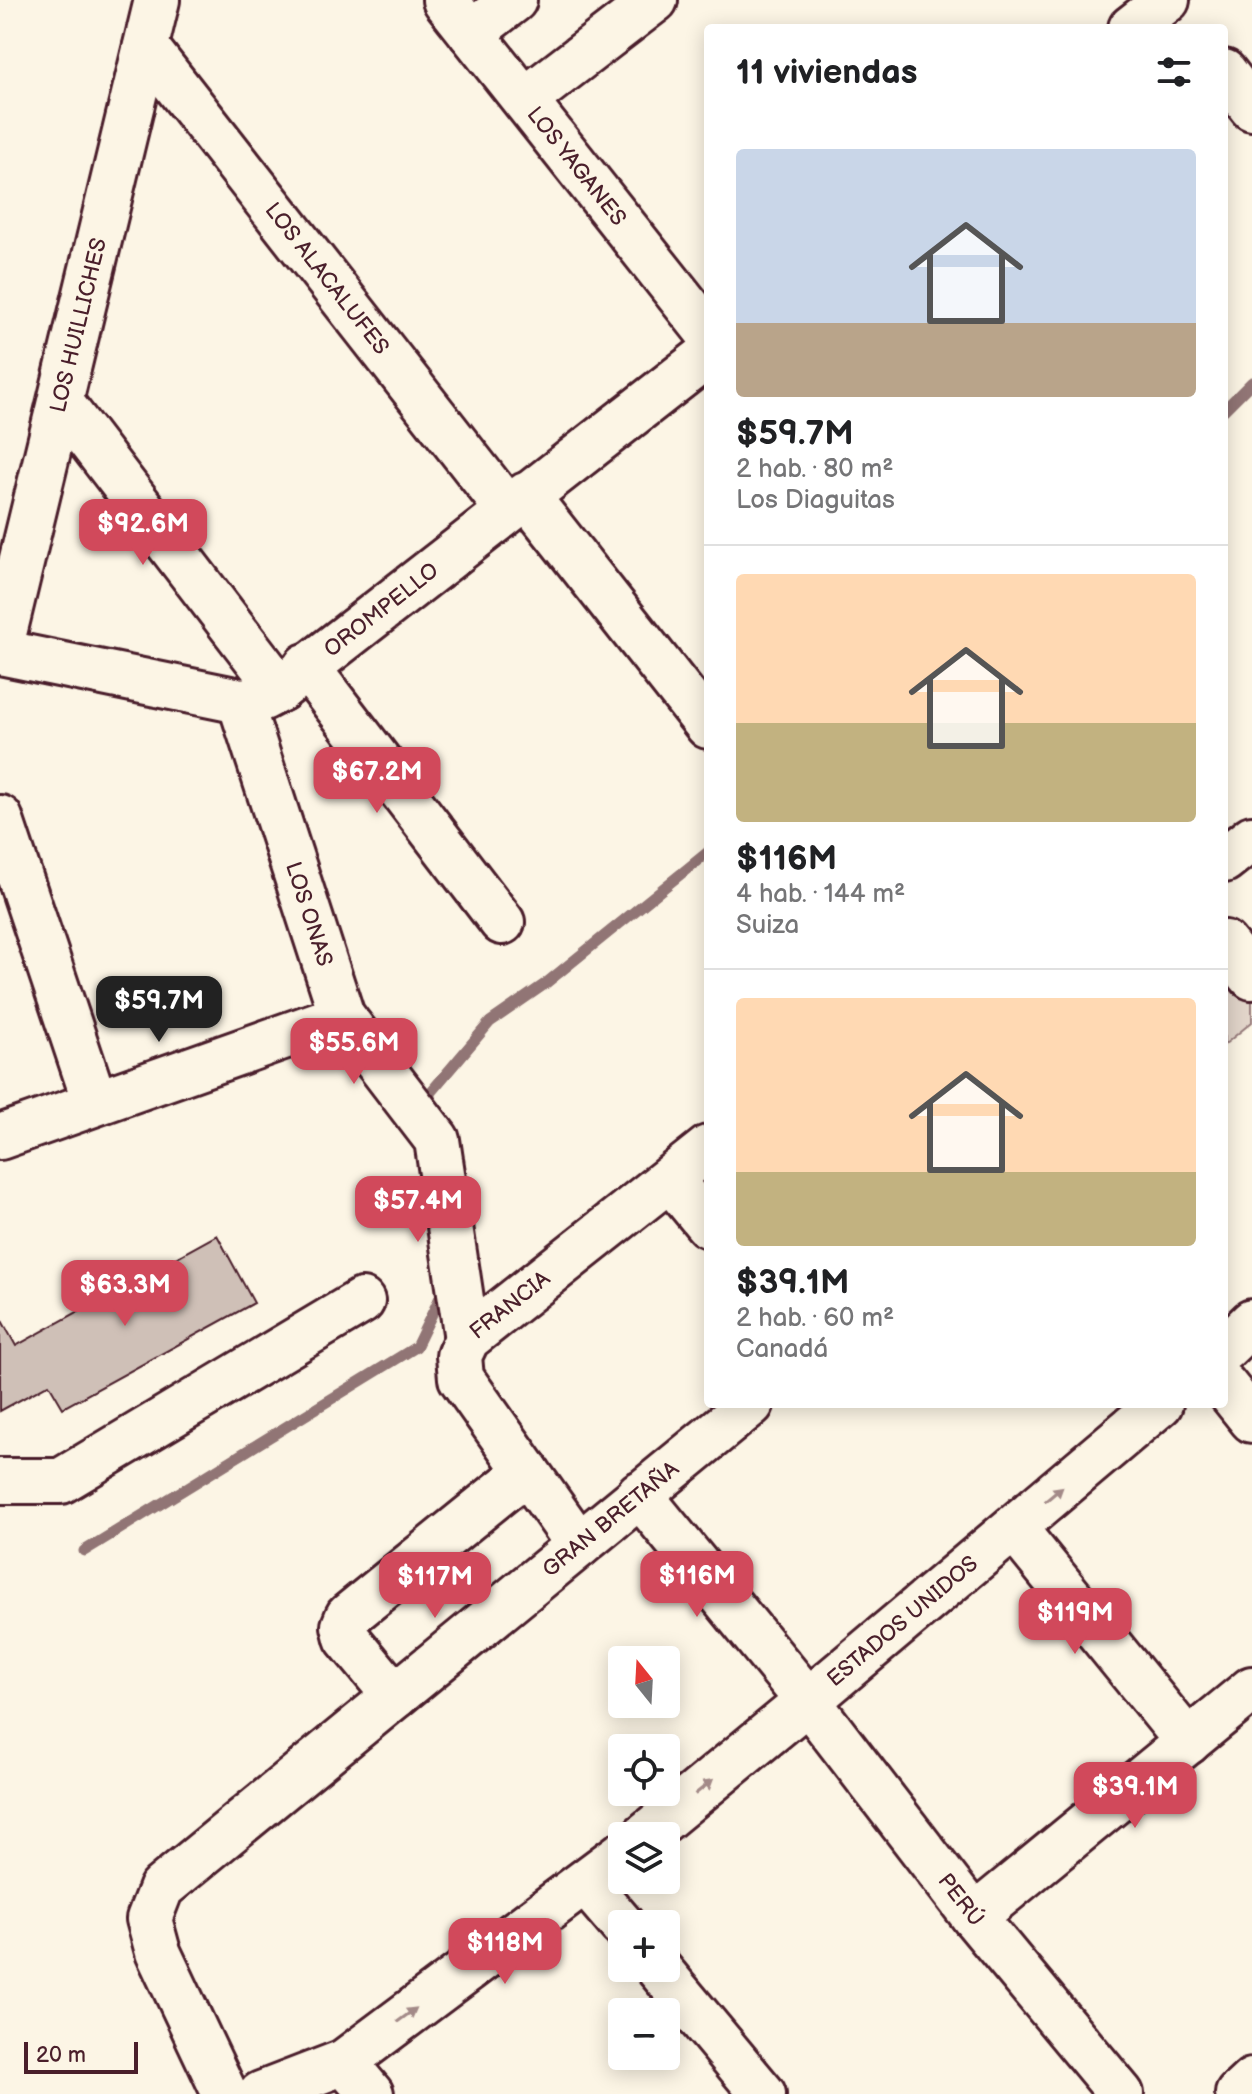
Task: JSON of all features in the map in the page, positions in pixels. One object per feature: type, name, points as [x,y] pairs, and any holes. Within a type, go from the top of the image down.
[{"type":"street","name":"LOS HUILLICHES","points":[[0,651],[157,0]]},
{"type":"street","points":[[458,17],[514,0]]},
{"type":"street","points":[[525,100],[655,0]]},
{"type":"street","points":[[1136,24],[1168,0],[1187,24]]},
{"type":"street","name":"LOS YAGANES","points":[[458,17],[704,327]]},
{"type":"street","name":"LOS ALACALUFES","points":[[146,47],[517,503],[704,721]]},
{"type":"street","points":[[1228,77],[1252,108]]},
{"type":"street","name":"OROMPELLO","points":[[275,685],[704,358]]},
{"type":"street","name":"LOS ONAS","points":[[61,403],[275,685],[502,922]]},
{"type":"street","points":[[0,651],[275,685]]},
{"type":"street","name":"LOS ONAS","points":[[275,685],[342,1016],[428,1127],[467,1339]]},
{"type":"street","points":[[0,818],[95,1102]]},
{"type":"street","points":[[1228,857],[1252,838]]},
{"type":"street","points":[[1228,948],[1252,977]]},
{"type":"street","points":[[0,1137],[342,1016]]},
{"type":"street","name":"FRANCIA","points":[[579,1545],[461,1378],[459,1356],[467,1339],[704,1151]]},
{"type":"street","points":[[670,1179],[704,1220]]},
{"type":"street","points":[[0,1481],[61,1481],[362,1301]]},
{"type":"street","points":[[1228,1390],[1252,1420]]},
{"type":"street","name":"GRAN BRETAÑA","points":[[225,2094],[158,1952],[149,1919],[161,1888],[746,1408]]},
{"type":"street","name":"ESTADOS UNIDOS","points":[[661,1822],[1155,1408]]},
{"type":"street","points":[[395,1696],[347,1638],[344,1626],[348,1616],[527,1471]]},
{"type":"street","name":"PERÚ","points":[[639,1494],[808,1701],[974,1917],[1121,2094]]},
{"type":"street","points":[[1014,1528],[1188,1742]]},
{"type":"street","points":[[974,1917],[1252,1689]]},
{"type":"street","points":[[261,2094],[358,2078],[608,1865]]},
{"type":"street","points":[[586,1883],[609,1910]]},
{"type":"street","points":[[670,1982],[763,2094]]},
{"type":"street","points":[[1238,2094],[1252,2081]]},
{"type":"shaded area","points":[[1228,965],[1252,992],[1252,1022],[1228,1042]]},
{"type":"building","points":[[217,1235],[254,1303],[63,1408],[49,1384],[0,1411],[0,1317],[16,1346]]},
{"type":"waterway","points":[[1228,406],[1252,382]]},
{"type":"waterway","points":[[430,1107],[430,1093],[490,1022],[545,984],[704,855]]},
{"type":"waterway","points":[[84,1551],[416,1347],[445,1287]]}]
